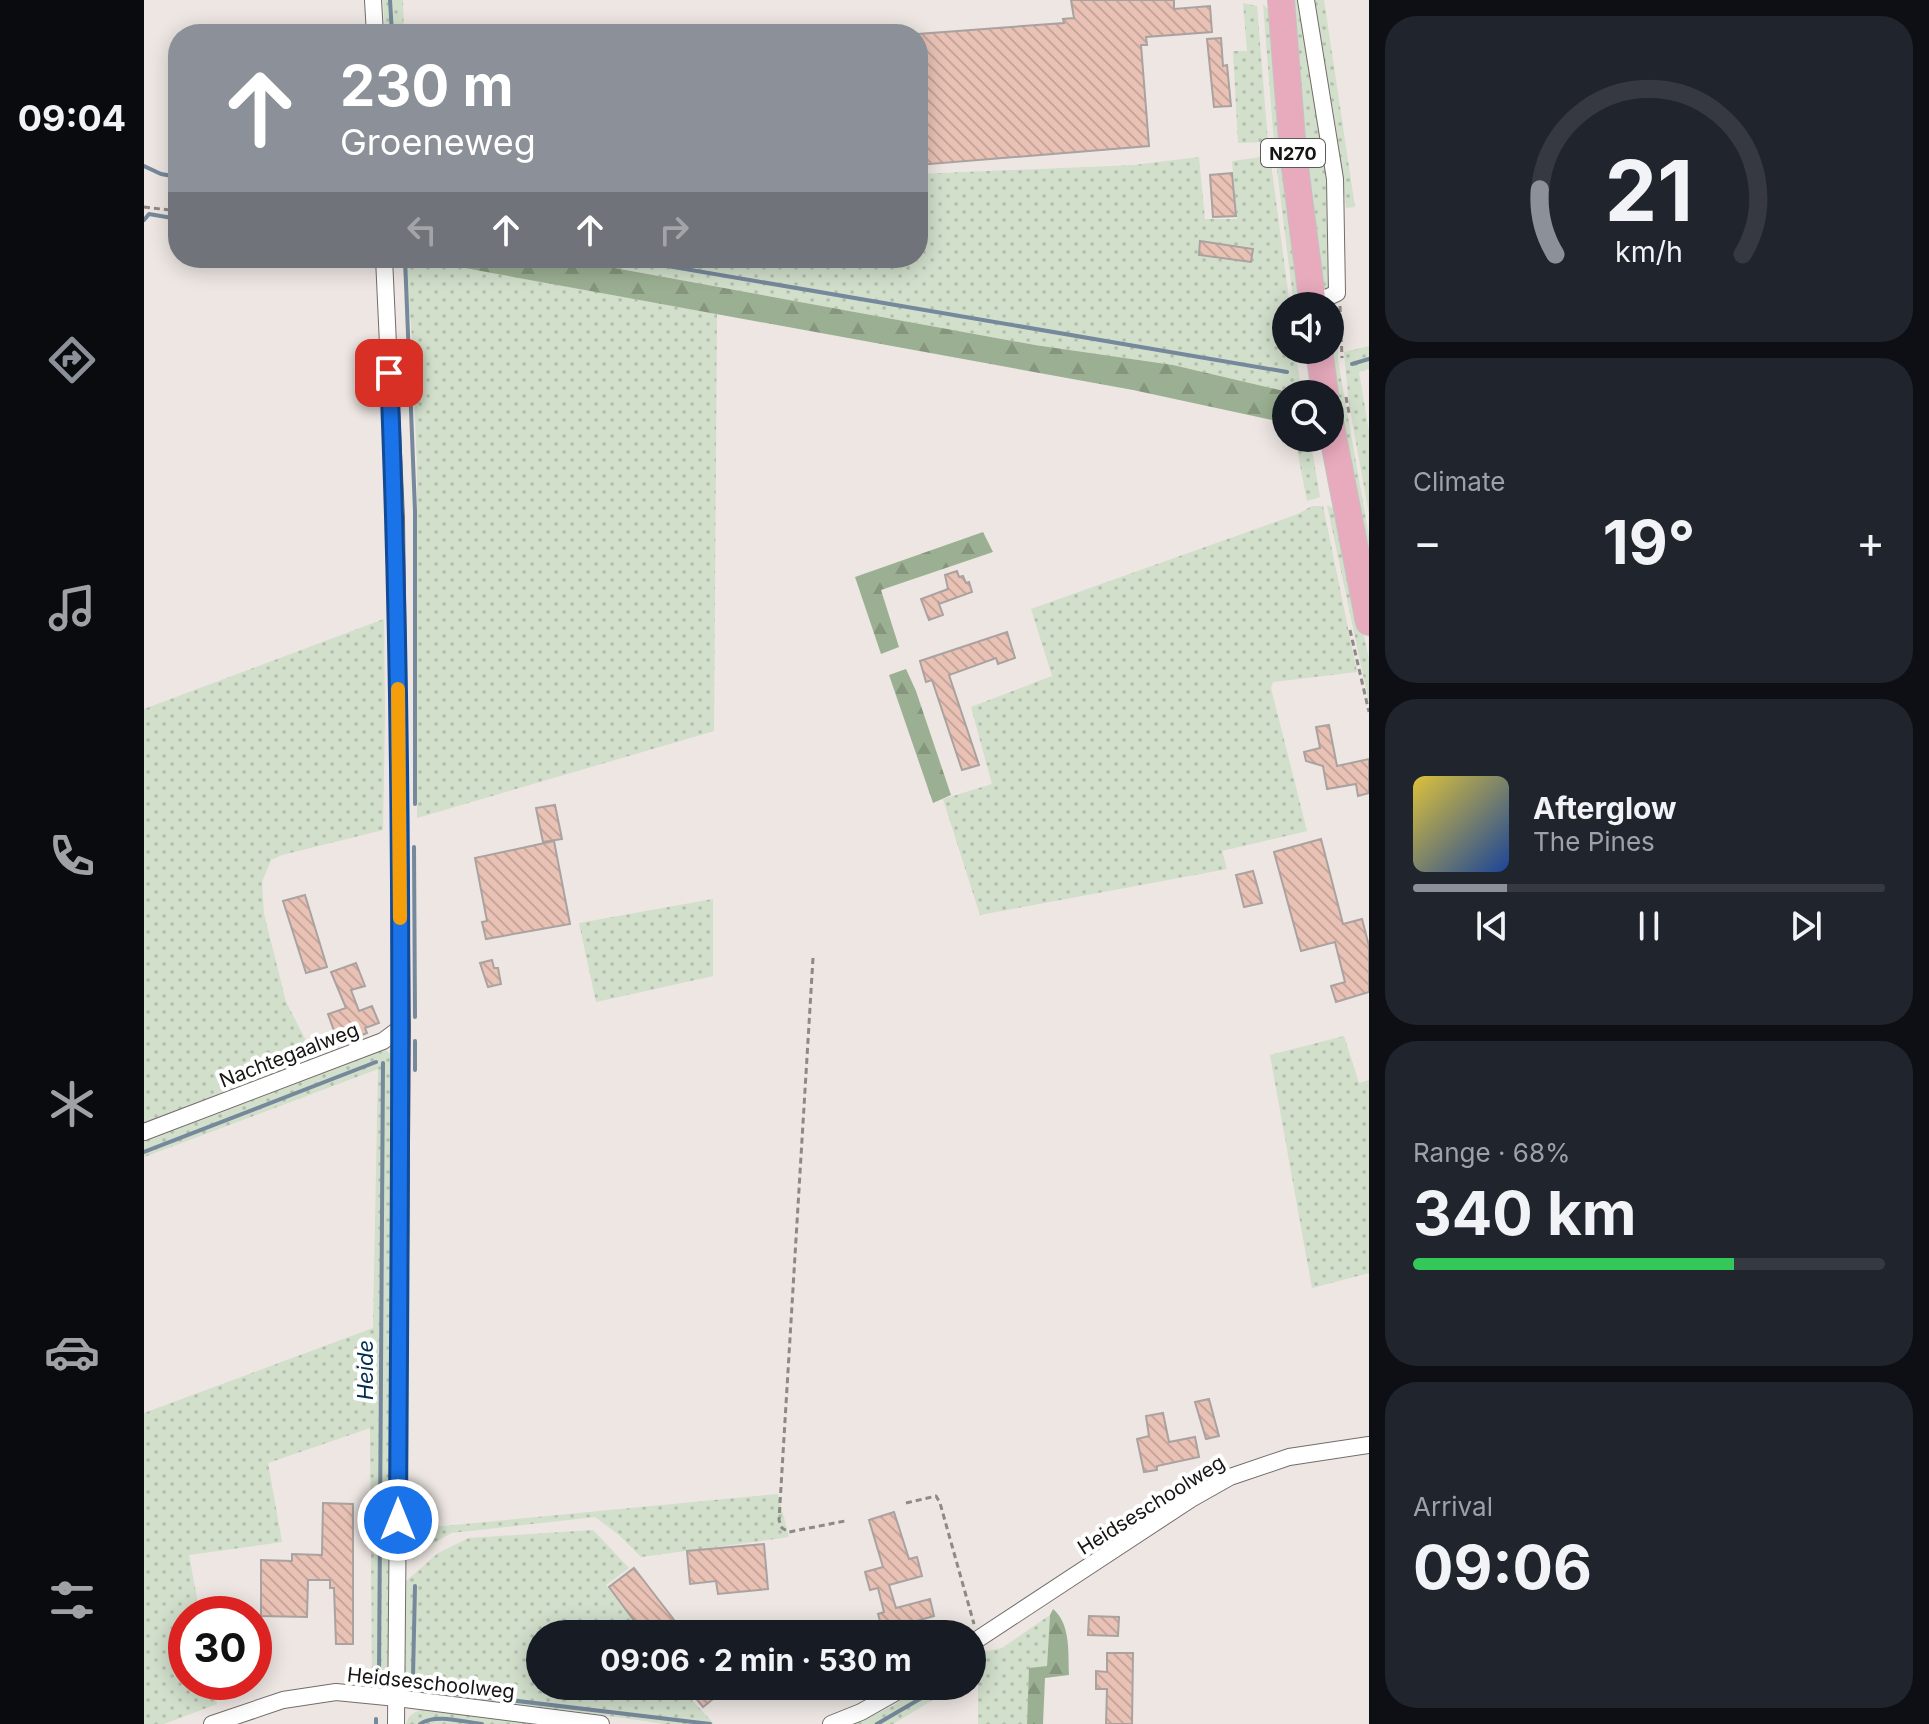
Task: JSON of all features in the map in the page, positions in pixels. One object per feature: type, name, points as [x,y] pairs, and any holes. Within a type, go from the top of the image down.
[{"type":"main road","name":"N270","points":[[1281,0],[1293,152],[1311,292]]},
{"type":"main road","points":[[1344,448],[1369,622]]},
{"type":"street","points":[[373,0],[374,24]]},
{"type":"street","points":[[1306,0],[1335,179],[1337,292]]},
{"type":"street","points":[[384,268],[396,518],[402,1027],[396,1724]]},
{"type":"street","name":"Nachtegaalweg","points":[[144,1132],[383,1041],[402,1027]]},
{"type":"street","name":"Heidseschoolweg","points":[[986,1635],[1191,1499],[1230,1477],[1289,1457],[1369,1445]]},
{"type":"street","name":"Heidseschoolweg","points":[[212,1724],[283,1700],[336,1692],[601,1724]]},
{"type":"street","points":[[831,1724],[882,1700]]},
{"type":"path","points":[[144,207],[168,210]]},
{"type":"path","points":[[813,958],[779,1520],[782,1528],[789,1532],[845,1521]]},
{"type":"path","points":[[906,1503],[936,1496],[940,1503],[969,1620]]},
{"type":"green space","points":[[383,0],[403,0],[404,24],[384,24]]},
{"type":"green space","points":[[1289,0],[1299,0],[1326,156],[1331,291],[1321,292]]},
{"type":"green space","points":[[1311,0],[1324,0],[1355,207],[1346,208],[1333,109]]},
{"type":"green space","points":[[1243,3],[1257,6],[1268,142],[1238,143],[1233,51],[1247,51]]},
{"type":"green space","points":[[1263,4],[1273,15],[1283,137],[1274,143]]},
{"type":"green space","points":[[1275,154],[1287,165],[1302,292],[1292,292]]},
{"type":"green space","points":[[1270,156],[1288,292],[1272,292],[1272,364],[1297,364],[1300,380],[1272,380],[1272,388],[1173,365],[1035,345],[615,268],[928,268],[928,174],[1134,165],[1199,157],[1205,219],[1237,219],[1232,161]]},
{"type":"green space","points":[[403,268],[467,268],[717,314],[714,731],[417,818],[417,466],[411,323]]},
{"type":"green space","points":[[465,268],[615,268],[1035,345],[1173,365],[1272,388],[1272,420],[1133,390]]},
{"type":"green space","points":[[1369,346],[1369,369],[1359,372],[1369,431],[1369,514],[1349,404],[1344,352]]},
{"type":"green space","points":[[1331,364],[1339,364],[1341,380],[1332,380]]},
{"type":"green space","points":[[1344,395],[1369,536],[1369,578],[1344,448]]},
{"type":"green space","points":[[1298,452],[1312,452],[1320,497],[1307,501]]},
{"type":"green space","points":[[1327,505],[1337,511],[1369,659],[1369,703]]},
{"type":"green space","points":[[1312,506],[1323,506],[1357,672],[1273,682],[1271,688],[1307,831],[1222,851],[1227,869],[980,915],[943,799],[992,784],[971,707],[1052,676],[1031,609],[1298,514]]},
{"type":"green space","points":[[983,532],[993,552],[881,590],[899,647],[881,654],[855,577]]},
{"type":"green space","points":[[384,619],[383,830],[282,855],[271,860],[262,882],[264,914],[286,1002],[315,1058],[144,1124],[144,709]]},
{"type":"green space","points":[[906,669],[951,795],[933,803],[889,675]]},
{"type":"green space","points":[[713,899],[713,976],[596,1002],[579,923]]},
{"type":"green space","points":[[1344,1036],[1359,1083],[1369,1080],[1369,1273],[1312,1288],[1270,1055]]},
{"type":"green space","points":[[384,1049],[392,1055],[388,1662],[384,1680],[372,1686],[370,1428],[268,1463],[282,1542],[189,1555],[197,1596],[168,1596],[168,1700],[216,1700],[217,1704],[164,1724],[144,1724],[144,1413],[373,1328],[378,1069],[144,1157],[144,1139]]},
{"type":"green space","points":[[778,1494],[789,1537],[641,1557],[595,1517],[451,1533],[412,1561],[412,1529]]},
{"type":"green space","points":[[593,1530],[629,1568],[606,1585],[633,1620],[526,1620],[526,1700],[692,1700],[714,1724],[665,1724],[581,1712],[463,1702],[415,1693],[404,1681],[405,1582],[438,1553],[469,1538]]},
{"type":"green space","points":[[1053,1609],[1066,1631],[1069,1675],[1045,1678],[1043,1724],[1027,1724],[1029,1668],[1047,1666]]},
{"type":"green space","points":[[1050,1615],[1047,1666],[1029,1669],[1027,1724],[978,1724],[978,1700],[986,1700],[986,1651],[1002,1648]]},
{"type":"green space","points":[[902,1700],[933,1700],[893,1724],[855,1724]]},
{"type":"green space","points":[[432,1708],[555,1724],[406,1724],[413,1714]]},
{"type":"building","points":[[1071,0],[1174,0],[1174,9],[1210,6],[1212,32],[1146,37],[1147,45],[1141,45],[1149,146],[928,164],[928,33],[1064,23],[1063,19],[1074,18]]},
{"type":"building","points":[[1221,38],[1231,106],[1214,107],[1207,39]]},
{"type":"building","points":[[1232,173],[1236,216],[1213,217],[1210,175]]},
{"type":"building","points":[[1200,241],[1253,249],[1251,262],[1199,255]]},
{"type":"building","points":[[957,571],[959,577],[963,576],[966,583],[969,582],[972,592],[939,604],[943,615],[929,620],[921,599],[948,589],[945,575]]},
{"type":"building","points":[[1007,632],[1015,658],[998,664],[996,658],[949,675],[979,765],[962,770],[932,680],[926,682],[920,661]]},
{"type":"building","points":[[1329,725],[1337,766],[1369,759],[1369,793],[1358,796],[1356,784],[1327,789],[1323,766],[1306,761],[1304,752],[1320,748],[1316,727]]},
{"type":"building","points":[[555,805],[562,839],[543,842],[536,808]]},
{"type":"building","points":[[1321,839],[1343,924],[1362,919],[1369,946],[1369,992],[1336,1002],[1331,986],[1345,982],[1335,942],[1301,951],[1274,852]]},
{"type":"building","points":[[554,841],[570,924],[486,939],[482,922],[487,921],[475,858]]},
{"type":"building","points":[[1253,871],[1262,903],[1244,907],[1236,875]]},
{"type":"building","points":[[305,895],[327,967],[306,973],[283,901]]},
{"type":"building","points":[[492,960],[494,968],[498,968],[501,984],[488,987],[480,963]]},
{"type":"building","points":[[356,963],[365,986],[351,990],[359,1011],[372,1006],[379,1023],[365,1028],[367,1033],[358,1037],[356,1032],[337,1039],[328,1014],[346,1008],[331,972]]},
{"type":"building","points":[[1209,1399],[1219,1436],[1206,1439],[1195,1402]]},
{"type":"building","points":[[1163,1413],[1169,1442],[1195,1437],[1199,1457],[1144,1472],[1137,1439],[1149,1436],[1146,1416]]},
{"type":"building","points":[[323,1503],[353,1504],[353,1644],[336,1644],[334,1588],[330,1588],[330,1580],[308,1580],[307,1617],[272,1616],[272,1596],[261,1596],[261,1560],[292,1561],[292,1554],[322,1555]]},
{"type":"building","points":[[894,1512],[909,1559],[917,1557],[922,1576],[889,1585],[896,1608],[930,1599],[934,1616],[920,1620],[880,1620],[878,1614],[884,1612],[878,1588],[870,1590],[865,1572],[883,1567],[869,1520]]},
{"type":"building","points":[[764,1544],[768,1589],[718,1594],[716,1581],[690,1584],[687,1551]]},
{"type":"building","points":[[634,1568],[674,1620],[634,1620],[609,1587]]},
{"type":"building","points":[[1089,1616],[1119,1617],[1118,1636],[1088,1635]]},
{"type":"building","points":[[1107,1653],[1133,1653],[1132,1724],[1106,1724],[1107,1689],[1096,1689],[1096,1671],[1107,1672]]},
{"type":"building","points":[[697,1700],[712,1700],[703,1707]]},
{"type":"waterway","points":[[390,0],[391,24]]},
{"type":"waterway","points":[[144,166],[168,175]]},
{"type":"waterway","points":[[144,220],[149,214],[168,217]]},
{"type":"waterway","points":[[405,268],[415,511],[415,804]]},
{"type":"waterway","points":[[679,268],[1287,372]]},
{"type":"waterway","points":[[1352,364],[1369,359]]},
{"type":"waterway","points":[[414,847],[415,1017]]},
{"type":"waterway","points":[[415,1041],[415,1070]]},
{"type":"waterway","points":[[144,1152],[376,1062]]},
{"type":"waterway","name":"Heide","points":[[379,1678],[383,1063]]},
{"type":"waterway","points":[[415,1586],[413,1676],[422,1684],[442,1692],[710,1724]]},
{"type":"waterway","points":[[877,1724],[918,1700]]},
{"type":"waterway","name":"Heide","points":[[376,1719],[376,1724]]},
{"type":"waterway","points":[[420,1724],[433,1719],[482,1724]]},
{"type":"slow traffic","points":[[398,689],[400,918]]},
{"type":"route","points":[[389,373],[396,518],[402,1027],[398,1520]]}]
